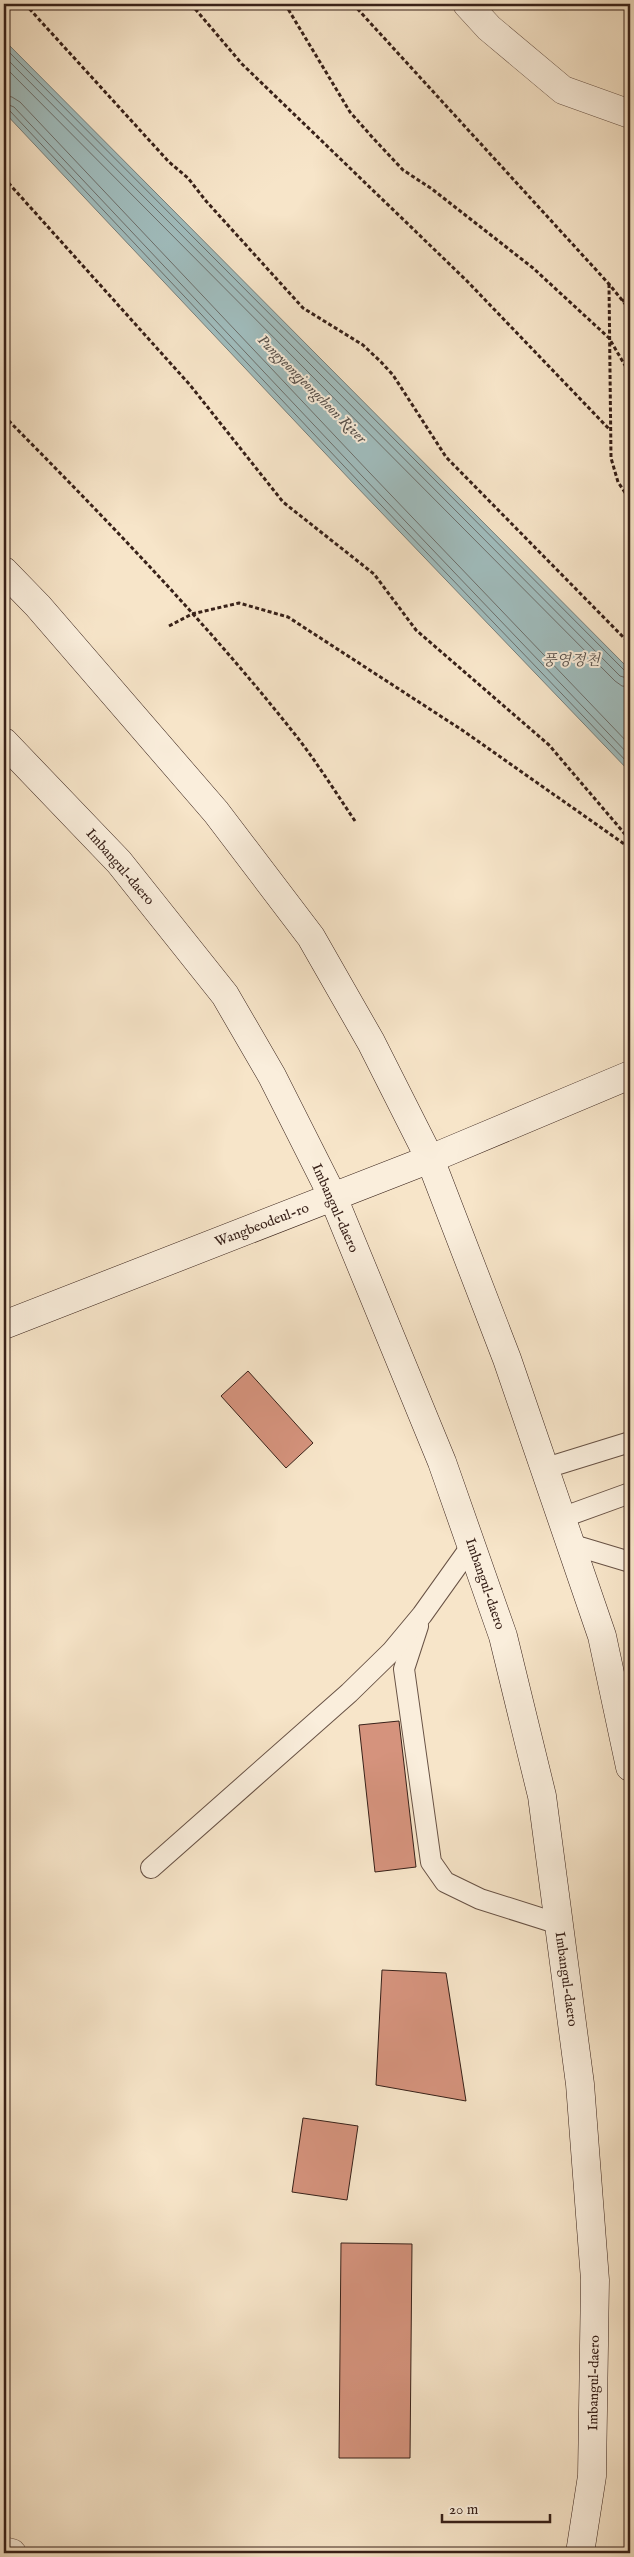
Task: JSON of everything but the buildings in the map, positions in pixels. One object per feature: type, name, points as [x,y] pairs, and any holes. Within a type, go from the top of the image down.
[{"type":"main road","points":[[467,4],[489,28],[562,90],[630,114]]},
{"type":"main road","points":[[4,571],[38,606],[216,812],[311,937],[371,1042],[430,1159],[507,1359],[546,1468],[561,1518],[602,1636],[630,1767]]},
{"type":"main road","name":"Imbangul-daero","points":[[4,742],[119,862],[225,995],[272,1076],[332,1198],[442,1462],[503,1636],[542,1796],[580,2084],[595,2280],[592,2476],[580,2553]]},
{"type":"main road","name":"Wangbeodeul-ro","points":[[4,1325],[430,1159],[630,1075]]},
{"type":"main road","points":[[4,2551],[12,2553]]},
{"type":"lane","points":[[546,1468],[630,1442]]},
{"type":"lane","points":[[561,1518],[630,1493]]},
{"type":"lane","points":[[570,1544],[630,1562]]},
{"type":"lane","points":[[151,1868],[349,1693],[392,1651],[422,1615],[472,1545]]},
{"type":"lane","points":[[422,1615],[404,1669],[431,1862],[445,1882],[480,1899],[559,1924]]},
{"type":"path","points":[[25,4],[169,162],[188,178],[206,201],[303,308],[364,345],[381,362],[393,376],[446,457],[630,644]]},
{"type":"path","points":[[191,4],[242,64],[467,281],[610,430]]},
{"type":"path","points":[[285,4],[350,112],[403,170],[432,189],[533,268],[608,338],[630,374]]},
{"type":"path","points":[[353,4],[609,284],[630,310]]},
{"type":"path","points":[[4,178],[190,385],[283,502],[374,574],[416,630],[548,746],[630,840]]},
{"type":"path","points":[[609,284],[608,338],[611,458],[618,482],[630,500]]},
{"type":"path","points":[[622,301],[630,298]]},
{"type":"path","points":[[4,416],[82,495],[192,614],[297,738],[355,821]]},
{"type":"path","points":[[169,626],[192,614],[239,603],[288,617],[462,730],[630,848]]},
{"type":"water","name":"풍영정천","points":[[4,40],[630,670],[630,772],[355,485],[4,112]]},
{"type":"water label","name":"Pungyeongjeongcheon River","points":[[312,389]]}]
